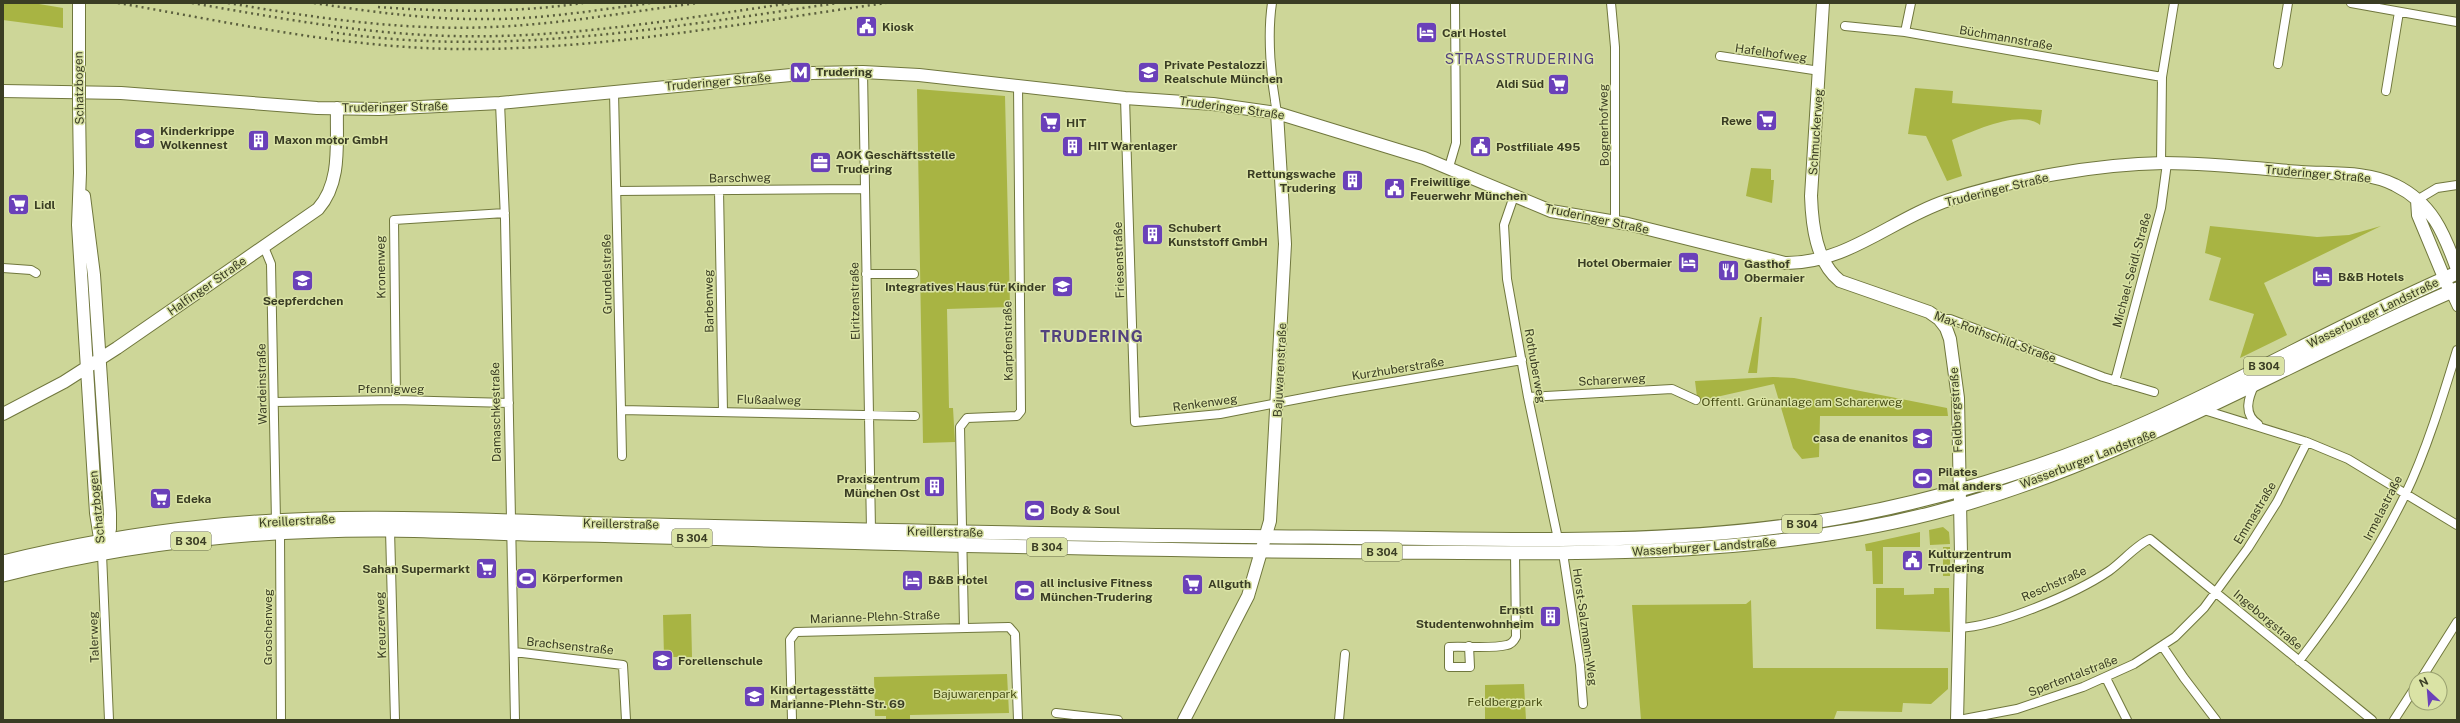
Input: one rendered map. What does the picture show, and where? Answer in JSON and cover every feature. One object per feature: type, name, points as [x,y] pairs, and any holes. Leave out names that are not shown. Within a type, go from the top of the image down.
[{"type":"main road","name":"Wasserburger Landstraße","points":[[1266,537],[1642,539],[1762,530],[1893,507],[1959,489],[2082,449],[2145,424],[2457,274]]},
{"type":"main road","name":"Wasserburger Landstraße","points":[[1262,552],[1642,552],[1763,543],[1860,529],[1959,506],[2111,452],[2204,410],[2255,384],[2453,291]]},
{"type":"main road","name":"Kreillerstraße","points":[[3,575],[102,554],[278,528],[389,518],[871,530],[962,539],[1262,552]]},
{"type":"main road","name":"Kreillerstraße","points":[[3,562],[104,540],[208,526],[390,530],[511,535],[962,539],[1266,537]]},
{"type":"street","name":"Schatzbogen","points":[[79,3],[80,173],[78,225],[86,368],[104,540]]},
{"type":"street","name":"Bajuwarenstraße","points":[[1184,720],[1248,596],[1270,521],[1278,403],[1285,244],[1277,113],[1273,94],[1269,21],[1272,3]]},
{"type":"street","points":[[1449,167],[1456,143],[1455,3]]},
{"type":"street","name":"Bognerhofweg","points":[[1611,3],[1616,47],[1615,222]]},
{"type":"street","name":"Schmuckerweg","points":[[1823,3],[1811,214],[1816,238],[1824,259]]},
{"type":"street","points":[[1906,32],[1911,3]]},
{"type":"street","name":"Michael-Seidl-Straße","points":[[2116,381],[2161,208],[2164,163],[2162,77],[2174,3]]},
{"type":"street","points":[[2278,64],[2288,3]]},
{"type":"street","points":[[2351,3],[2457,22]]},
{"type":"street","points":[[2386,92],[2399,12]]},
{"type":"street","name":"Büchmannstraße","points":[[1845,26],[1906,32],[2162,77]]},
{"type":"street","name":"Hafelhofweg","points":[[1720,56],[1820,71]]},
{"type":"street","name":"Truderinger Straße","points":[[3,91],[121,93],[337,108],[421,108],[500,103],[744,78],[863,72],[919,75],[1125,98],[1213,104],[1277,113],[1449,167],[1514,196],[1564,214],[1615,222],[1773,261],[1794,263],[1824,259],[1845,251],[1926,209],[1973,193],[2097,168],[2164,163],[2369,177],[2397,185],[2428,209],[2436,219],[2457,269]]},
{"type":"street","name":"Elritzenstraße","points":[[863,72],[871,530]]},
{"type":"street","name":"Karpfenstraße","points":[[962,539],[960,427],[967,418],[1017,416],[1021,411],[1018,85]]},
{"type":"street","name":"Grundelstraße","points":[[614,92],[622,456]]},
{"type":"street","name":"Friesenstraße","points":[[1125,98],[1135,422]]},
{"type":"street","name":"Damaschkestraße","points":[[500,103],[505,213],[515,720]]},
{"type":"street","name":"Halfinger Straße","points":[[3,414],[64,382],[100,359],[313,213],[328,198],[335,174],[337,108]]},
{"type":"street","name":"Schatzbogen","points":[[80,173],[89,223],[110,513],[102,554]]},
{"type":"street","points":[[2457,185],[2436,188],[2417,200],[2418,215],[2445,279],[2453,291],[2457,307]]},
{"type":"street","name":"Barschweg","points":[[617,191],[864,189]]},
{"type":"street","name":"Barbenweg","points":[[719,190],[723,412]]},
{"type":"street","name":"Rothuberweg","points":[[1514,196],[1504,225],[1504,256],[1528,397],[1558,539]]},
{"type":"street","name":"Kronenweg","points":[[396,400],[392,224],[394,220],[505,213]]},
{"type":"street","name":"Wardeinstraße","points":[[264,247],[271,264],[278,528]]},
{"type":"street","name":"Max-Rothschild-Straße","points":[[1824,259],[1832,273],[1840,281],[1916,306],[1939,319],[1950,319],[2116,381],[2154,392]]},
{"type":"street","points":[[3,268],[31,270],[36,273]]},
{"type":"street","points":[[866,274],[914,274]]},
{"type":"street","name":"Feldbergstraße","points":[[1939,319],[1946,328],[1956,370],[1959,489],[1958,720]]},
{"type":"street","name":"Irmelastraße","points":[[2299,661],[2361,574],[2406,494],[2442,401],[2457,350]]},
{"type":"street","name":"Kurzhuberstraße","points":[[1278,403],[1522,360]]},
{"type":"street","points":[[2255,384],[2248,403],[2248,412],[2256,423],[2264,428]]},
{"type":"street","name":"Scharerweg","points":[[1528,397],[1672,389],[1696,400]]},
{"type":"street","name":"Pfennigweg","points":[[274,402],[396,400],[508,403]]},
{"type":"street","name":"Renkenweg","points":[[1135,422],[1192,418],[1278,403]]},
{"type":"street","name":"Flußaalweg","points":[[622,410],[916,416]]},
{"type":"street","points":[[2204,410],[2307,442],[2348,459],[2457,525]]},
{"type":"street","name":"Emmastraße","points":[[2216,592],[2277,502],[2307,442]]},
{"type":"street","name":"Groschenweg","points":[[278,528],[281,720]]},
{"type":"street","name":"Kreuzerweg","points":[[390,530],[395,720]]},
{"type":"street","points":[[962,539],[964,627],[1009,627],[1013,630],[1016,641],[1018,720]]},
{"type":"street","name":"Ingeborgstraße","points":[[2148,540],[2216,592],[2372,720]]},
{"type":"street","name":"Reschstraße","points":[[1959,628],[1972,627],[1994,621],[2070,593],[2110,570],[2148,540]]},
{"type":"street","points":[[1469,646],[1507,646],[1513,643],[1516,637],[1515,553]]},
{"type":"street","name":"Horst-Salzmann-Weg","points":[[1563,553],[1580,665],[1583,704]]},
{"type":"street","name":"Talerweg","points":[[102,554],[109,720]]},
{"type":"street","name":"Spertentalstraße","points":[[1958,720],[2017,709],[2106,678],[2163,646],[2189,625],[2216,592]]},
{"type":"street","points":[[2426,671],[2457,622]]},
{"type":"street","name":"Marianne-Plehn-Straße","points":[[792,720],[790,640],[796,632],[964,627]]},
{"type":"street","points":[[2163,646],[2184,678],[2216,720]]},
{"type":"street","name":"Brachsenstraße","points":[[514,652],[623,665],[625,668],[626,720]]},
{"type":"street","points":[[1339,720],[1345,654]]},
{"type":"street","points":[[2106,678],[2127,720]]},
{"type":"street","points":[[2394,720],[2408,698]]},
{"type":"street","points":[[1056,713],[1118,720]]},
{"type":"green space","points":[[3,3],[33,3],[63,8],[63,28],[3,20]]},
{"type":"green space","points":[[1915,88],[1953,91],[1952,103],[2042,110],[2040,125],[2021,119],[2009,120],[1984,127],[1952,140],[1962,176],[1947,181],[1926,136],[1908,134]]},
{"type":"green space","points":[[917,89],[1005,96],[1010,307],[947,309],[949,408],[953,408],[955,442],[923,443]]},
{"type":"green space","points":[[1751,168],[1771,169],[1771,180],[1774,180],[1772,203],[1746,196]]},
{"type":"green space","points":[[2210,226],[2317,237],[2349,235],[2381,226],[2264,283],[2287,335],[2240,358],[2254,314],[2209,300],[2221,258],[2205,253]]},
{"type":"green space","points":[[1760,317],[1762,317],[1757,373],[1748,373]]},
{"type":"green space","name":"Offentl. Grünanlage am Scharerweg","points":[[1773,377],[1794,378],[1947,408],[1948,416],[1820,416],[1819,457],[1802,459],[1793,448],[1774,384],[1703,400],[1697,397],[1695,381]]},
{"type":"green space","points":[[97,443],[102,463],[106,514],[100,515]]},
{"type":"green space","points":[[1943,527],[1949,532],[1950,544],[1930,545],[1929,530]]},
{"type":"green space","points":[[1920,532],[1920,547],[1883,547],[1883,584],[1873,584],[1872,551],[1866,551],[1865,544]]},
{"type":"green space","points":[[1943,547],[1950,547],[1950,576],[1943,576]]},
{"type":"green space","points":[[1876,588],[1904,588],[1904,595],[1934,594],[1934,588],[1949,588],[1950,632],[1876,629]]},
{"type":"green space","points":[[1751,600],[1753,668],[1948,668],[1948,689],[1931,704],[1903,703],[1902,712],[1837,711],[1834,719],[1828,720],[1641,720],[1632,605],[1746,604]]},
{"type":"green space","points":[[691,614],[692,657],[664,657],[663,615]]},
{"type":"green space","name":"Bajuwarenpark","points":[[1007,674],[1009,713],[910,715],[910,720],[886,720],[886,716],[875,716],[874,677]]},
{"type":"green space","name":"Feldbergpark","points":[[1524,684],[1526,720],[1485,720],[1485,685]]},
{"type":"railway","points":[[118,3],[326,39],[368,44],[453,49],[507,48],[616,41],[886,3]]},
{"type":"railway","points":[[192,3],[289,20],[353,29],[418,35],[451,36],[536,34],[622,27],[792,3]]},
{"type":"railway","points":[[228,3],[294,14],[360,22],[460,28],[544,23],[697,3]]},
{"type":"railway","points":[[314,3],[402,15],[468,19],[510,19],[550,16],[651,3]]},
{"type":"railway","points":[[378,7],[480,11],[532,9],[583,3]]},
{"type":"railway","points":[[331,32],[395,39],[459,42],[522,41],[648,30],[838,3]]},
{"type":"place","name":"Kiosk","points":[[866,27]]},
{"type":"place","name":"Carl Hostel","points":[[1427,33]]},
{"type":"place","name":"Trudering","points":[[801,72]]},
{"type":"place","name":"Private Pestalozzi Realschule München","points":[[1148,72]]},
{"type":"place","name":"Aldi Süd","points":[[1559,84]]},
{"type":"place","name":"Rewe","points":[[1767,121]]},
{"type":"place","name":"HIT","points":[[1051,123]]},
{"type":"place","name":"Kinderkrippe Wolkennest","points":[[145,138]]},
{"type":"place","name":"Maxon motor GmbH","points":[[259,140]]},
{"type":"place","name":"HIT Warenlager","points":[[1073,146]]},
{"type":"place","name":"Postfiliale 495","points":[[1480,147]]},
{"type":"place","name":"AOK Geschäftsstelle Trudering","points":[[820,162]]},
{"type":"place","name":"Rettungswache Trudering","points":[[1352,181]]},
{"type":"place","name":"Freiwillige Feuerwehr München","points":[[1395,189]]},
{"type":"place","name":"Lidl","points":[[19,205]]},
{"type":"place","name":"Schubert Kunststoff GmbH","points":[[1153,235]]},
{"type":"place","name":"Hotel Obermaier","points":[[1688,263]]},
{"type":"place","name":"Gasthof Obermaier","points":[[1729,271]]},
{"type":"place","name":"B&B Hotels","points":[[2322,277]]},
{"type":"place","name":"Seepferdchen","points":[[303,280]]},
{"type":"place","name":"Integratives Haus für Kinder","points":[[1062,287]]},
{"type":"place","name":"casa de enanitos","points":[[1923,438]]},
{"type":"place","name":"Pilates mal anders","points":[[1922,479]]},
{"type":"place","name":"Praxiszentrum München Ost","points":[[935,486]]},
{"type":"place","name":"Edeka","points":[[161,499]]},
{"type":"place","name":"Body & Soul","points":[[1034,510]]},
{"type":"place","name":"Kulturzentrum Trudering","points":[[1913,561]]},
{"type":"place","name":"Sahan Supermarkt","points":[[486,569]]},
{"type":"place","name":"Körperformen","points":[[527,578]]},
{"type":"place","name":"B&B Hotel","points":[[912,580]]},
{"type":"place","name":"Allguth","points":[[1192,584]]},
{"type":"place","name":"all inclusive Fitness München-Trudering","points":[[1025,590]]},
{"type":"place","name":"Ernstl Studentenwohnheim","points":[[1550,617]]},
{"type":"place","name":"Forellenschule","points":[[663,661]]},
{"type":"place","name":"Kindertagesstätte Marianne-Plehn-Str. 69","points":[[754,697]]},
{"type":"district","name":"STRASSTRUDERING","points":[[1520,59]]},
{"type":"district","name":"TRUDERING","points":[[1092,336]]}]
